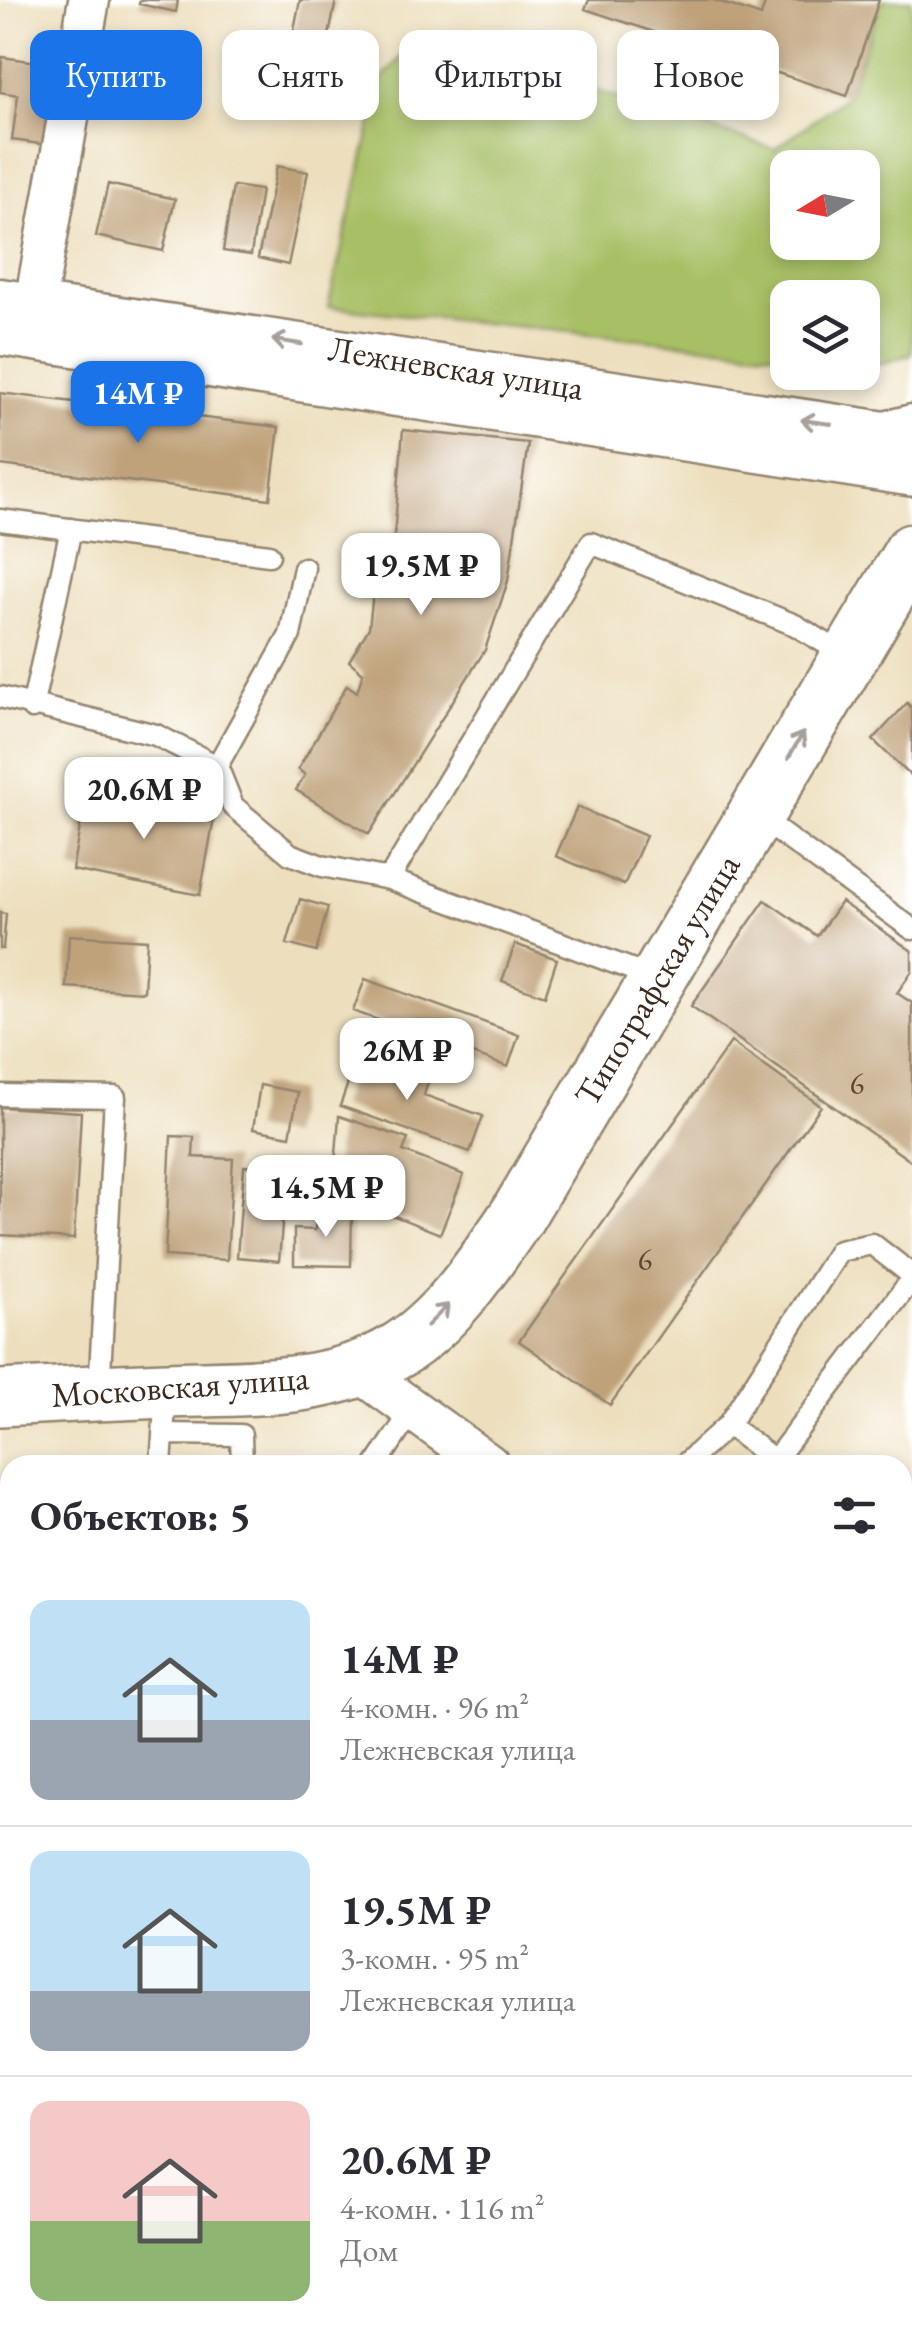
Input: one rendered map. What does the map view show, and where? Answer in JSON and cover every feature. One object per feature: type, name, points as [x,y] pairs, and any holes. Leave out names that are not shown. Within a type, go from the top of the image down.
[{"type":"main road","name":"Лежневская улица","points":[[16,316],[912,468]]},
{"type":"main road","name":"Типографская улица","points":[[359,1371],[398,1350],[428,1326],[481,1268],[517,1216],[912,552]]},
{"type":"main road","name":"Московская улица","points":[[0,1398],[99,1393],[164,1412],[359,1371]]},
{"type":"street","points":[[16,316],[89,0]]},
{"type":"street","name":"Лежневская улица","points":[[16,316],[885,432],[912,424]]},
{"type":"street","points":[[359,1371],[475,1455]]},
{"type":"lane","points":[[0,520],[269,555]]},
{"type":"lane","points":[[32,708],[72,529]]},
{"type":"lane","points":[[389,879],[591,543],[794,625],[848,657]]},
{"type":"lane","points":[[218,766],[290,634],[304,568]]},
{"type":"lane","points":[[0,697],[32,708],[156,735],[218,766],[233,806],[290,854],[322,866],[389,879],[658,979]]},
{"type":"lane","points":[[756,814],[912,928]]},
{"type":"lane","points":[[0,1095],[115,1097],[99,1393]]},
{"type":"lane","points":[[695,1455],[728,1425],[839,1251],[872,1244],[912,1277],[784,1455]]},
{"type":"lane","points":[[383,1455],[412,1411]]},
{"type":"lane","points":[[162,1455],[164,1412],[241,1435],[242,1455]]},
{"type":"lane","points":[[728,1425],[767,1455]]},
{"type":"green space","points":[[882,0],[912,0],[912,354],[880,364],[880,280],[770,280],[770,352],[328,307],[372,120],[379,120],[382,79],[399,60],[399,120],[597,120],[597,91],[617,98],[617,120],[686,120],[775,149],[847,96]]},
{"type":"building","points":[[140,0],[178,0],[176,12],[139,4]]},
{"type":"building","points":[[300,0],[336,0],[330,30],[294,30]]},
{"type":"building","points":[[589,0],[714,0],[761,16],[766,0],[879,0],[847,96],[779,73],[779,30],[648,30],[585,9]]},
{"type":"building","points":[[2,57],[30,61],[30,120],[50,120],[47,145],[12,140],[18,95],[0,92]]},
{"type":"building","points":[[277,166],[308,172],[288,265],[258,258]]},
{"type":"building","points":[[108,184],[175,199],[163,251],[96,236]]},
{"type":"building","points":[[233,186],[261,190],[251,255],[223,251]]},
{"type":"building","points":[[0,393],[279,427],[270,499],[0,465]]},
{"type":"building","points":[[403,430],[528,443],[508,581],[485,650],[369,834],[296,790],[305,775],[298,769],[347,685],[357,692],[363,673],[349,661],[369,628],[377,558],[392,560]]},
{"type":"building","points":[[907,703],[912,708],[912,777],[873,740]]},
{"type":"building","points":[[87,789],[215,813],[200,895],[72,870]]},
{"type":"building","points":[[577,807],[646,836],[624,885],[556,856]]},
{"type":"building","points":[[300,899],[328,907],[316,952],[287,944]]},
{"type":"building","points":[[765,900],[817,936],[841,902],[912,951],[912,971],[897,993],[912,1003],[912,1162],[691,1006]]},
{"type":"building","points":[[0,913],[6,914],[3,949],[0,949]]},
{"type":"building","points":[[69,935],[147,940],[144,992],[66,987]]},
{"type":"building","points":[[515,944],[557,959],[545,996],[502,981]]},
{"type":"building","points":[[365,979],[519,1035],[508,1067],[353,1011]]},
{"type":"building","points":[[731,1042],[821,1106],[610,1405],[519,1341]]},
{"type":"building","points":[[359,1051],[430,1076],[424,1095],[483,1116],[470,1152],[340,1106]]},
{"type":"building","points":[[260,1085],[298,1092],[290,1136],[253,1129]]},
{"type":"building","points":[[0,1107],[81,1112],[74,1239],[0,1235]]},
{"type":"building","points":[[339,1116],[408,1139],[403,1151],[464,1175],[440,1234],[333,1192]]},
{"type":"building","points":[[171,1136],[194,1137],[193,1157],[233,1159],[227,1260],[165,1256]]},
{"type":"building","points":[[244,1166],[302,1170],[298,1215],[283,1214],[279,1261],[237,1257]]},
{"type":"building","points":[[316,1208],[352,1208],[351,1266],[294,1265],[294,1229],[315,1230]]}]
